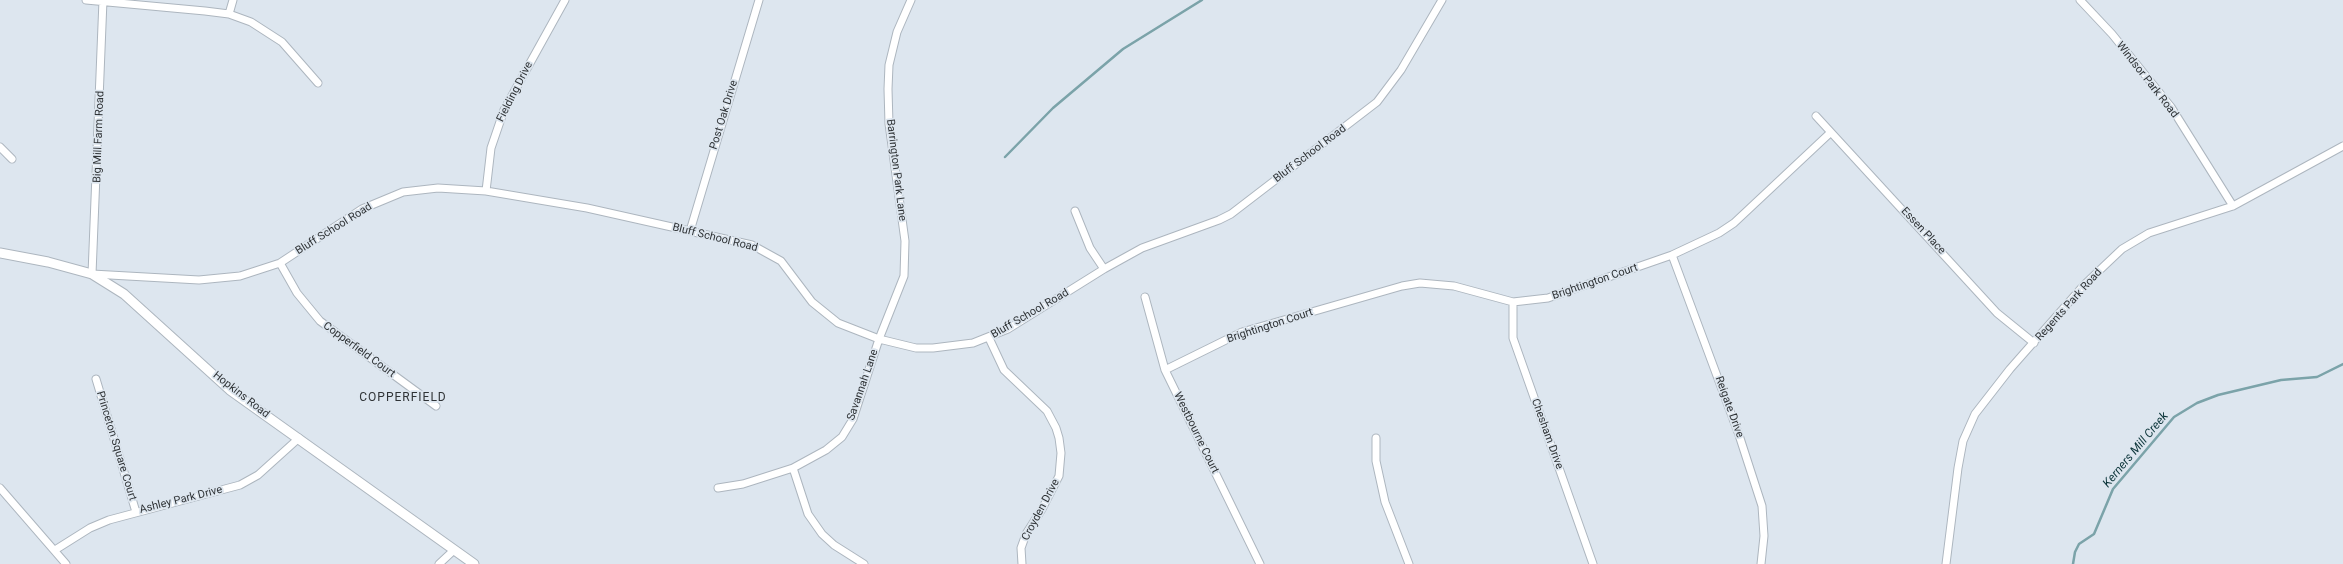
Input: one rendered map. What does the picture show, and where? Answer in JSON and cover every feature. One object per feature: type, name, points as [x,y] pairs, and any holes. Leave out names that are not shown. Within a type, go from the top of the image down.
[{"type":"main road","name":"Hopkins Road","points":[[0,253],[48,262],[92,274],[124,294],[230,390],[474,564]]},
{"type":"street","points":[[86,0],[229,14],[251,22],[282,42],[318,83]]},
{"type":"street","points":[[229,14],[233,0]]},
{"type":"street","name":"Fielding Drive","points":[[486,191],[491,148],[504,110],[564,0]]},
{"type":"street","name":"Post Oak Drive","points":[[690,231],[759,0]]},
{"type":"street","name":"Barrington Park Lane","points":[[879,339],[904,276],[905,241],[889,124],[888,88],[889,65],[896,38],[911,0]]},
{"type":"street","name":"Bluff School Road","points":[[92,274],[199,280],[240,276],[280,263],[362,209],[403,192],[438,188],[486,191],[587,208],[752,246],[768,252],[781,260],[803,291],[824,313],[857,332],[916,348],[933,348],[973,343],[989,338],[1024,320],[1104,269],[1142,248],[1219,220],[1231,214],[1377,102],[1390,86],[1442,0]]},
{"type":"street","name":"Windsor Park Road","points":[[2080,0],[2112,34],[2171,107],[2233,206]]},
{"type":"street","name":"Big Mill Farm Road","points":[[92,274],[100,127],[103,1]]},
{"type":"street","name":"Essen Place","points":[[1816,116],[1830,134],[1997,313],[2034,343]]},
{"type":"street","name":"Brightington Court","points":[[1165,370],[1242,332],[1402,286],[1426,283],[1454,286],[1513,302],[1548,298],[1563,294],[1672,256],[1719,233],[1734,223],[1830,134]]},
{"type":"street","name":"Regents Park Road","points":[[1946,564],[1963,441],[1975,414],[2010,369],[2084,285],[2122,249],[2149,233],[2233,206],[2343,146]]},
{"type":"street","points":[[0,147],[12,158]]},
{"type":"street","points":[[1075,211],[1090,248],[1104,269]]},
{"type":"street","name":"Reigate Drive","points":[[1672,256],[1739,435],[1762,506],[1764,536],[1761,564]]},
{"type":"street","name":"Copperfield Court","points":[[280,263],[297,293],[320,321],[436,406]]},
{"type":"street","name":"Westbourne Court","points":[[1145,297],[1165,370],[1260,564]]},
{"type":"street","name":"Chesham Drive","points":[[1513,302],[1513,338],[1593,564]]},
{"type":"street","name":"Croyden Drive","points":[[989,338],[1004,370],[1047,411],[1056,428],[1059,438],[1061,453],[1059,476],[1042,509],[1026,534],[1022,548],[1022,564]]},
{"type":"street","name":"Savannah Lane","points":[[718,488],[743,484],[793,468],[826,450],[842,437],[853,420],[879,339]]},
{"type":"street","name":"Princeton Square Court","points":[[96,380],[136,512]]},
{"type":"street","name":"Ashley Park Drive","points":[[55,550],[90,528],[136,512],[240,485],[258,475],[299,438]]},
{"type":"street","points":[[1376,438],[1376,461],[1385,502],[1409,564]]},
{"type":"street","points":[[793,468],[808,514],[822,534],[834,545],[864,564]]},
{"type":"street","points":[[0,488],[66,564]]},
{"type":"street","points":[[439,564],[454,550]]},
{"type":"waterway","points":[[1005,157],[1053,108],[1123,49],[1202,0]]},
{"type":"waterway","name":"Kerners Mill Creek","points":[[2073,564],[2075,552],[2079,544],[2094,534],[2113,489],[2174,417],[2197,403],[2218,395],[2281,380],[2317,377],[2343,364]]},
{"type":"district","name":"COPPERFIELD","points":[[403,398]]}]
